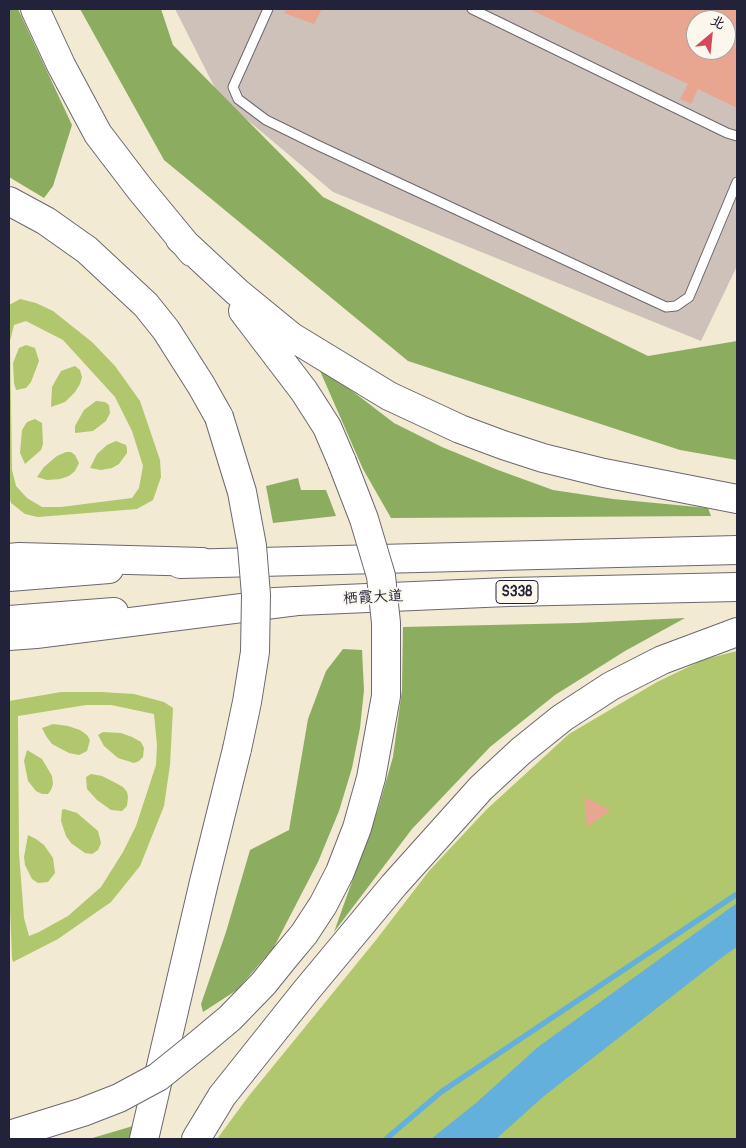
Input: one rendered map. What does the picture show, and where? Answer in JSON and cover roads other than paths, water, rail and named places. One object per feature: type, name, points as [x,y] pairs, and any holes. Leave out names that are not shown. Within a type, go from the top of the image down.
[{"type":"highway","points":[[9,1135],[83,1112],[119,1098],[158,1077],[230,1018],[263,984],[304,934],[323,905],[340,872],[357,828],[371,778],[386,696],[386,623],[380,576],[364,519],[328,428],[304,391],[252,322],[180,239],[98,134],[60,65],[35,9]]},
{"type":"highway","points":[[9,201],[46,221],[87,250],[146,305],[166,330],[219,417],[242,492],[252,546],[256,595],[255,652],[247,702],[144,1139]]},
{"type":"highway","points":[[180,239],[237,292],[292,337],[389,396],[460,428],[543,458],[604,473],[737,499]]},
{"type":"highway","points":[[9,558],[202,562],[306,561],[737,550]]},
{"type":"highway","points":[[9,577],[202,562]]},
{"type":"highway","name":"栖霞大道","points":[[9,620],[208,605],[508,592],[737,588]]},
{"type":"highway","points":[[9,636],[297,602]]},
{"type":"highway","points":[[196,1139],[222,1096],[305,992],[400,878],[481,788],[501,769],[562,718],[611,686],[662,660],[737,632]]},
{"type":"lane","points":[[268,9],[233,87],[238,98],[266,120],[666,307],[676,306],[689,297],[737,182]]},
{"type":"lane","points":[[472,9],[727,133],[737,136]]},
{"type":"water","points":[[737,903],[737,947],[544,1096],[496,1139],[431,1139],[476,1103],[538,1047]]},
{"type":"waterway","points":[[386,1139],[441,1092],[737,894]]}]
